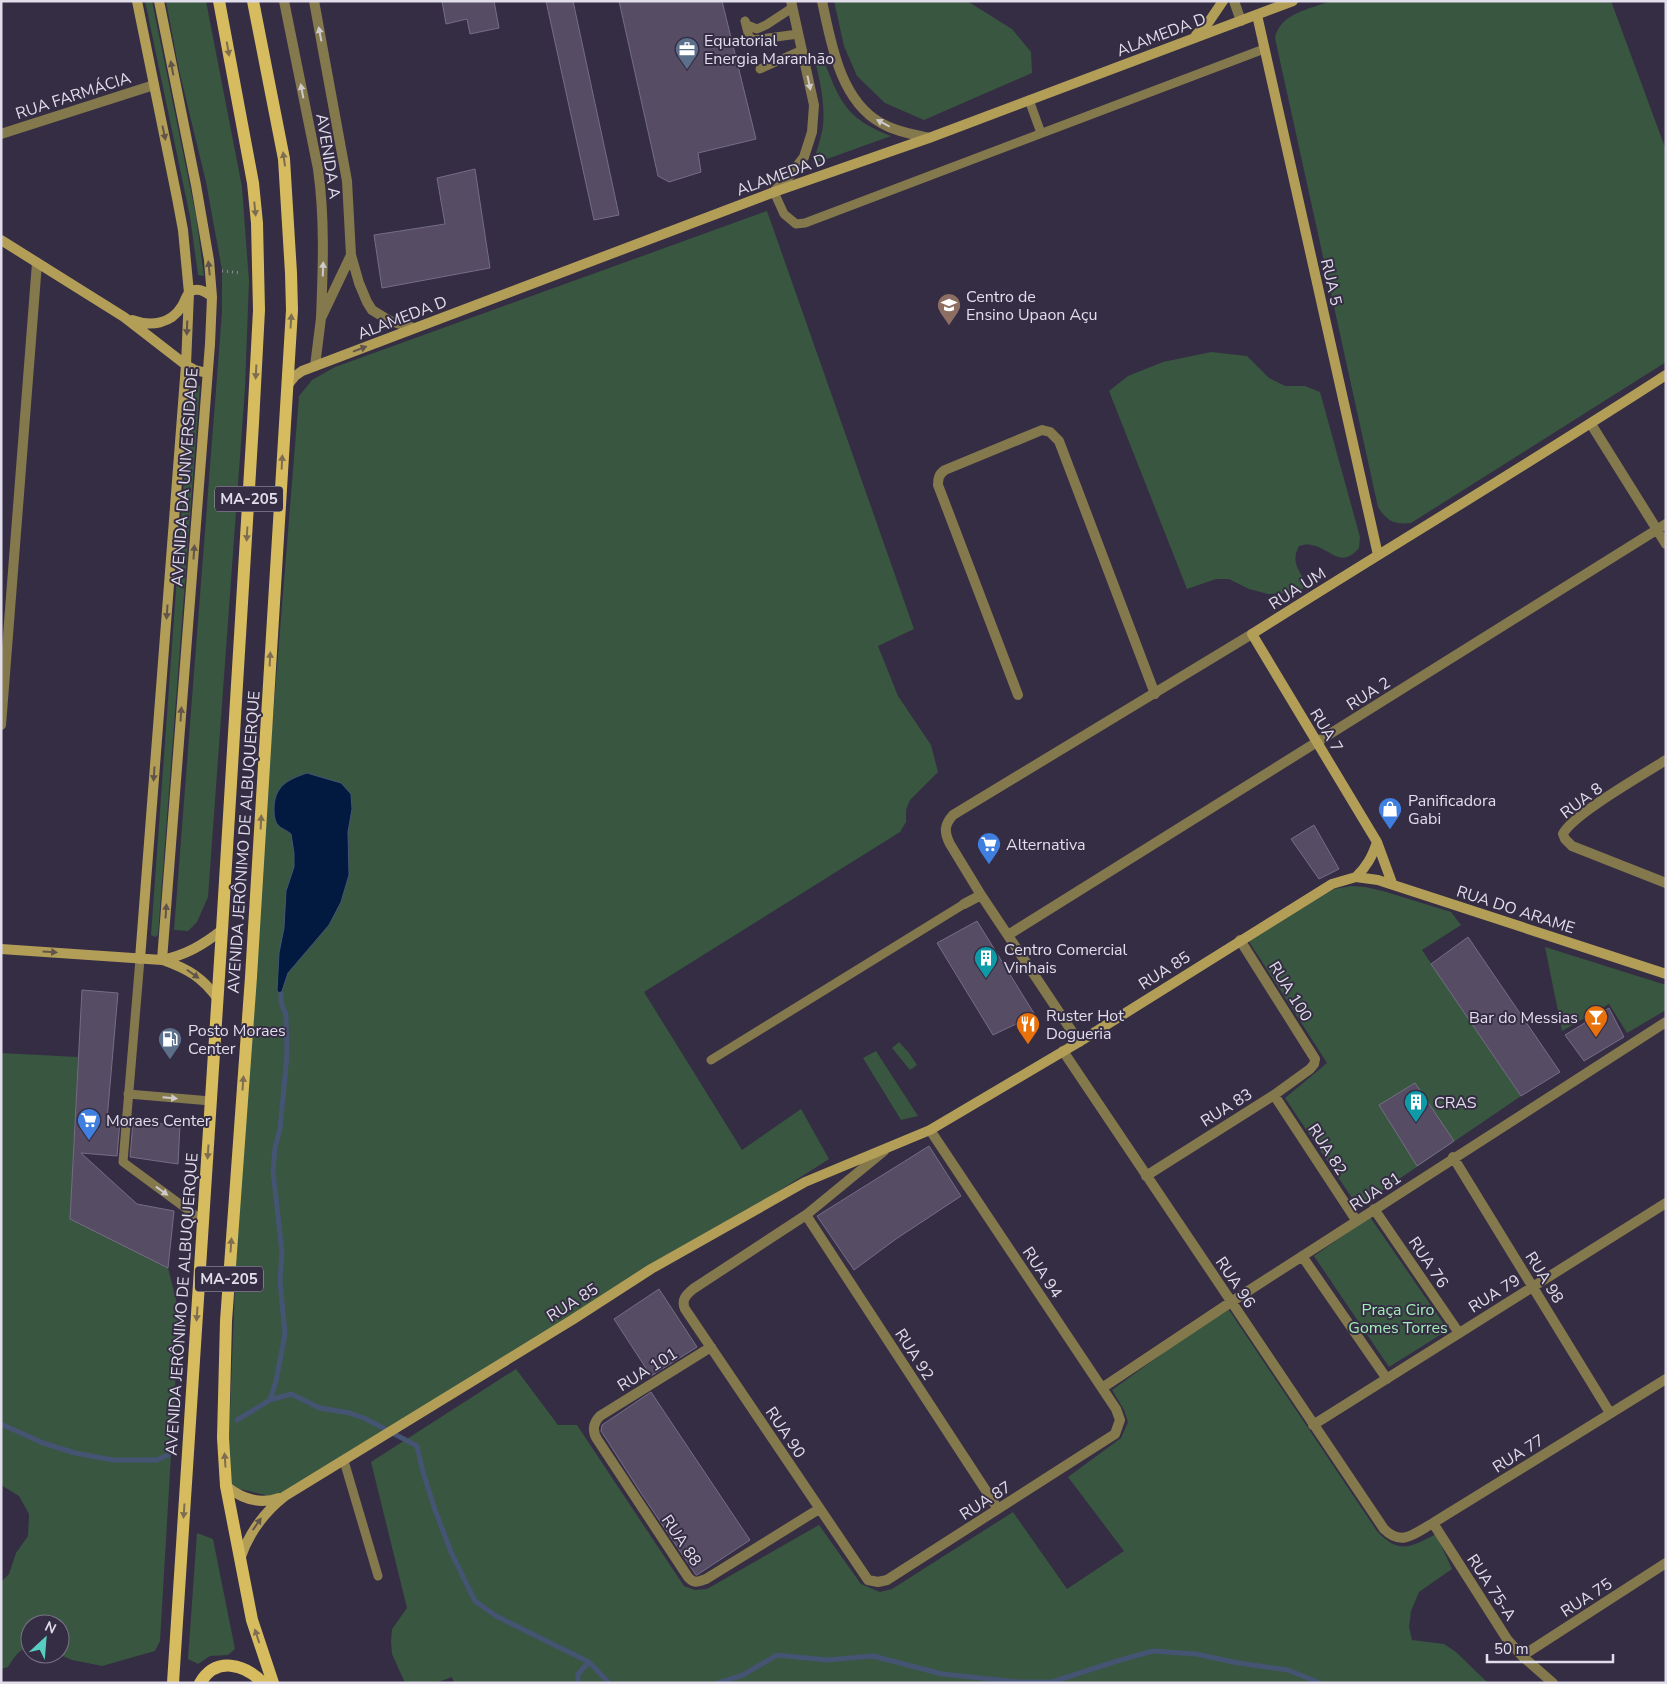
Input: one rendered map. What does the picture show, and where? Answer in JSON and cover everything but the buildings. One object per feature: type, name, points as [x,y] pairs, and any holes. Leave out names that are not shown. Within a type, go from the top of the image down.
[{"type":"main road","name":"AVENIDA JERÔNIMO DE ALBUQUERQUE","points":[[173,1683],[218,999],[259,310],[257,223],[253,183],[219,1]]},
{"type":"main road","name":"AVENIDA JERÔNIMO DE ALBUQUERQUE","points":[[253,1],[284,159],[287,185],[292,310],[251,977],[226,1321],[223,1438],[226,1486],[252,1620],[273,1683]]},
{"type":"main road","points":[[200,1683],[212,1670],[224,1665],[236,1666],[247,1670],[263,1683]]},
{"type":"street","name":"AVENIDA DA UNIVERSIDADE","points":[[137,1],[177,198],[184,238],[189,293],[186,365],[140,959]]},
{"type":"street","name":"AVENIDA DA UNIVERSIDADE","points":[[159,1],[205,234],[212,297],[212,321],[162,960]]},
{"type":"street","name":"AVENIDA A","points":[[284,1],[322,194],[324,249],[321,318],[315,366]]},
{"type":"street","name":"AVENIDA A","points":[[314,1],[347,181],[351,255],[363,293],[372,310],[390,321],[414,328]]},
{"type":"street","points":[[822,1],[834,54],[848,89],[866,112],[881,123],[899,131],[930,138]]},
{"type":"street","points":[[1193,38],[1208,23],[1223,1]]},
{"type":"street","points":[[1234,1],[1241,21]]},
{"type":"street","name":"ALAMEDA D","points":[[287,387],[298,373],[414,328],[774,192],[930,138],[1293,1]]},
{"type":"street","points":[[774,192],[804,157],[812,132],[814,105],[791,5]]},
{"type":"street","name":"RUA 5","points":[[1257,15],[1378,555]]},
{"type":"street","name":"RUA FARMÁCIA","points":[[1,134],[154,85]]},
{"type":"street","points":[[1,240],[124,317],[186,365],[194,370],[208,372]]},
{"type":"street","name":"AVENIDA A","points":[[321,318],[351,255]]},
{"type":"street","points":[[1,725],[5,636],[38,263]]},
{"type":"street","points":[[124,317],[146,324],[161,323],[168,320],[181,309],[189,293],[194,290],[202,291],[212,297]]},
{"type":"street","name":"RUA UM","points":[[981,894],[946,835],[947,822],[954,816],[1252,634],[1666,375]]},
{"type":"street","points":[[1590,424],[1661,527],[1666,544]]},
{"type":"street","points":[[1018,695],[938,485],[938,479],[945,470],[1042,430],[1050,432],[1059,441],[1155,694]]},
{"type":"street","name":"RUA 2","points":[[1008,935],[1661,527]]},
{"type":"street","name":"RUA 7","points":[[1252,634],[1376,842],[1392,883]]},
{"type":"street","name":"RUA 8","points":[[1666,760],[1583,814],[1567,827],[1563,834],[1564,839],[1572,846],[1666,883]]},
{"type":"street","points":[[1356,877],[1366,867],[1373,855],[1376,842]]},
{"type":"street","name":"RUA 85","points":[[240,1559],[245,1544],[262,1517],[285,1496],[652,1269],[776,1198],[823,1174],[930,1130],[1078,1042],[1332,884],[1356,877]]},
{"type":"street","name":"RUA DO ARAME","points":[[1356,877],[1372,878],[1392,883],[1666,974]]},
{"type":"street","points":[[964,904],[981,894],[1078,1042]]},
{"type":"street","points":[[1,949],[162,960],[194,950],[222,930]]},
{"type":"street","name":"RUA 100","points":[[1240,940],[1315,1059]]},
{"type":"street","points":[[162,960],[194,974],[211,989],[218,999]]},
{"type":"street","name":"RUA 81","points":[[1102,1388],[1356,1220],[1666,1022]]},
{"type":"street","name":"RUA 96","points":[[1063,1051],[1384,1529]]},
{"type":"street","name":"RUA 83","points":[[1146,1176],[1274,1094],[1310,1069],[1315,1059]]},
{"type":"street","name":"RUA 82","points":[[1274,1094],[1356,1220]]},
{"type":"street","name":"RUA 94","points":[[930,1130],[1116,1410],[1120,1420],[1115,1434]]},
{"type":"street","name":"RUA 85","points":[[684,1298],[693,1289],[806,1215],[885,1150]]},
{"type":"street","name":"RUA 98","points":[[1453,1158],[1610,1413]]},
{"type":"street","name":"RUA 79","points":[[1314,1424],[1666,1203]]},
{"type":"street","name":"RUA 76","points":[[1374,1209],[1459,1333]]},
{"type":"street","name":"RUA 92","points":[[806,1215],[998,1509]]},
{"type":"street","points":[[1302,1256],[1387,1379]]},
{"type":"street","name":"RUA 90","points":[[684,1298],[683,1304],[685,1309],[868,1580]]},
{"type":"street","name":"RUA 101","points":[[600,1416],[711,1347]]},
{"type":"street","name":"RUA 77","points":[[1384,1529],[1392,1537],[1400,1539],[1410,1536],[1666,1379]]},
{"type":"street","name":"RUA 88","points":[[600,1416],[596,1419],[594,1434],[692,1582],[706,1579],[819,1509]]},
{"type":"street","name":"RUA 87","points":[[868,1580],[878,1582],[887,1580],[1115,1434]]},
{"type":"street","name":"RUA 85","points":[[226,1486],[236,1494],[254,1500],[273,1500],[285,1496]]},
{"type":"street","name":"RUA 75-A","points":[[1433,1523],[1507,1639],[1522,1656],[1553,1683]]},
{"type":"street","name":"RUA 75","points":[[1522,1656],[1665,1566]]},
{"type":"lane","points":[[791,5],[766,25],[757,29],[747,25],[745,21],[749,36],[754,40],[798,34]]},
{"type":"lane","points":[[774,192],[784,214],[796,224],[804,223],[1264,49]]},
{"type":"lane","points":[[760,68],[802,50]]},
{"type":"lane","points":[[1028,100],[1041,133]]},
{"type":"lane","points":[[711,1060],[964,904]]},
{"type":"lane","points":[[140,959],[123,1162],[203,1221]]},
{"type":"lane","points":[[128,1094],[211,1101]]},
{"type":"lane","points":[[344,1461],[378,1576]]},
{"type":"path","points":[[218,271],[242,273]]},
{"type":"green space","points":[[145,1],[152,1],[196,216],[204,276],[198,275],[190,217]]},
{"type":"green space","points":[[166,1],[206,1],[242,187],[249,281],[245,388],[208,897],[197,922],[188,931],[174,930],[222,312],[222,270],[206,182],[179,70]]},
{"type":"green space","points":[[834,1],[967,1],[1012,29],[1031,52],[1032,73],[924,120],[885,103],[857,76],[844,46]]},
{"type":"green space","points":[[1331,1],[1611,1],[1666,150],[1666,362],[1411,523],[1395,523],[1388,519],[1378,507],[1275,38],[1278,30],[1289,17]]},
{"type":"green space","points":[[821,54],[839,95],[852,114],[875,129],[891,136],[813,164],[823,126],[821,91],[814,57]]},
{"type":"green space","points":[[767,211],[914,629],[878,646],[898,696],[931,745],[938,772],[910,800],[906,810],[906,822],[900,832],[644,992],[742,1150],[801,1109],[829,1159],[573,1322],[282,1499],[227,1486],[243,1086],[299,396],[312,380],[335,367]]},
{"type":"green space","points":[[1211,352],[1247,356],[1269,378],[1285,386],[1305,386],[1320,392],[1360,537],[1359,548],[1352,554],[1341,558],[1318,547],[1299,546],[1296,561],[1306,583],[1301,592],[1268,594],[1249,589],[1229,579],[1216,579],[1187,589],[1109,391],[1128,376],[1163,362]]},
{"type":"green space","points":[[191,383],[200,386],[158,935],[155,937],[151,935]]},
{"type":"green space","points":[[1351,886],[1383,891],[1451,912],[1461,925],[1422,950],[1521,1096],[1358,1207],[1285,1098],[1327,1063],[1248,940],[1334,889]]},
{"type":"green space","points":[[1545,947],[1666,985],[1666,1010],[1627,1033],[1609,1004],[1562,1031]]},
{"type":"green space","points":[[899,1042],[917,1065],[910,1070],[892,1048]]},
{"type":"green space","points":[[876,1051],[918,1116],[901,1120],[863,1058]]},
{"type":"green space","points":[[1,1053],[78,1057],[70,1219],[168,1268],[177,1304],[179,1320],[160,1641],[155,1651],[102,1666],[72,1660],[70,1659],[70,1614],[20,1614],[20,1652],[14,1657],[8,1667],[1,1669],[1,1582],[9,1574],[16,1553],[28,1536],[29,1514],[19,1496],[1,1485]]},
{"type":"green space","name":"Praça Ciro Gomes Torres","points":[[1370,1217],[1448,1330],[1389,1367],[1314,1256]]},
{"type":"green space","points":[[1227,1307],[1377,1531],[1385,1539],[1399,1546],[1412,1545],[1436,1534],[1452,1569],[1419,1592],[1411,1611],[1409,1627],[1412,1640],[1444,1644],[1456,1652],[1488,1683],[454,1683],[452,1677],[436,1683],[405,1683],[392,1654],[392,1629],[407,1608],[371,1462],[516,1369],[558,1425],[577,1425],[684,1586],[695,1590],[707,1589],[819,1525],[861,1584],[880,1592],[892,1589],[1013,1512],[1067,1589],[1124,1551],[1068,1477],[1121,1438],[1128,1422],[1124,1410],[1112,1390]]},
{"type":"green space","points":[[197,1533],[213,1539],[235,1649],[228,1655],[210,1656],[198,1664],[188,1659]]},
{"type":"water","points":[[307,773],[341,783],[351,794],[352,809],[348,832],[349,875],[341,902],[329,925],[288,973],[281,994],[277,991],[279,953],[284,928],[286,891],[294,867],[294,853],[291,834],[276,822],[274,814],[275,802],[279,790],[287,782]]},
{"type":"waterway","points":[[270,1400],[276,1381],[285,1334],[280,1281],[282,1253],[273,1170],[275,1148],[280,1129],[287,1055],[286,1015],[281,1002],[281,994]]},
{"type":"waterway","points":[[237,1420],[270,1400],[291,1394],[320,1408],[350,1413],[366,1419],[417,1446],[435,1510],[451,1552],[475,1601],[496,1616],[589,1662],[609,1683]]},
{"type":"waterway","points":[[1,1424],[43,1443],[75,1453],[113,1460],[157,1460],[168,1455]]},
{"type":"waterway","points":[[718,1683],[743,1675],[777,1655],[827,1660],[873,1656],[942,1674],[1019,1682],[1052,1682],[1153,1651],[1196,1654],[1238,1663],[1288,1670],[1320,1683]]},
{"type":"waterway","points":[[578,1683],[578,1674],[589,1662]]},
{"type":"place","name":"Equatorial Energia Maranhão","points":[[687,70]]},
{"type":"place","name":"Centro de Ensino Upaon Açu","points":[[949,326]]},
{"type":"place","name":"Panificadora Gabi","points":[[1390,830]]},
{"type":"place","name":"Alternativa","points":[[989,865]]},
{"type":"place","name":"Centro Comercial Vinhais","points":[[986,979]]},
{"type":"place","name":"Bar do Messias","points":[[1596,1038]]},
{"type":"place","name":"Ruster Hot Dogueria","points":[[1028,1045]]},
{"type":"place","name":"Posto Moraes Center","points":[[170,1060]]},
{"type":"place","name":"CRAS","points":[[1416,1123]]},
{"type":"place","name":"Moraes Center","points":[[89,1141]]}]
